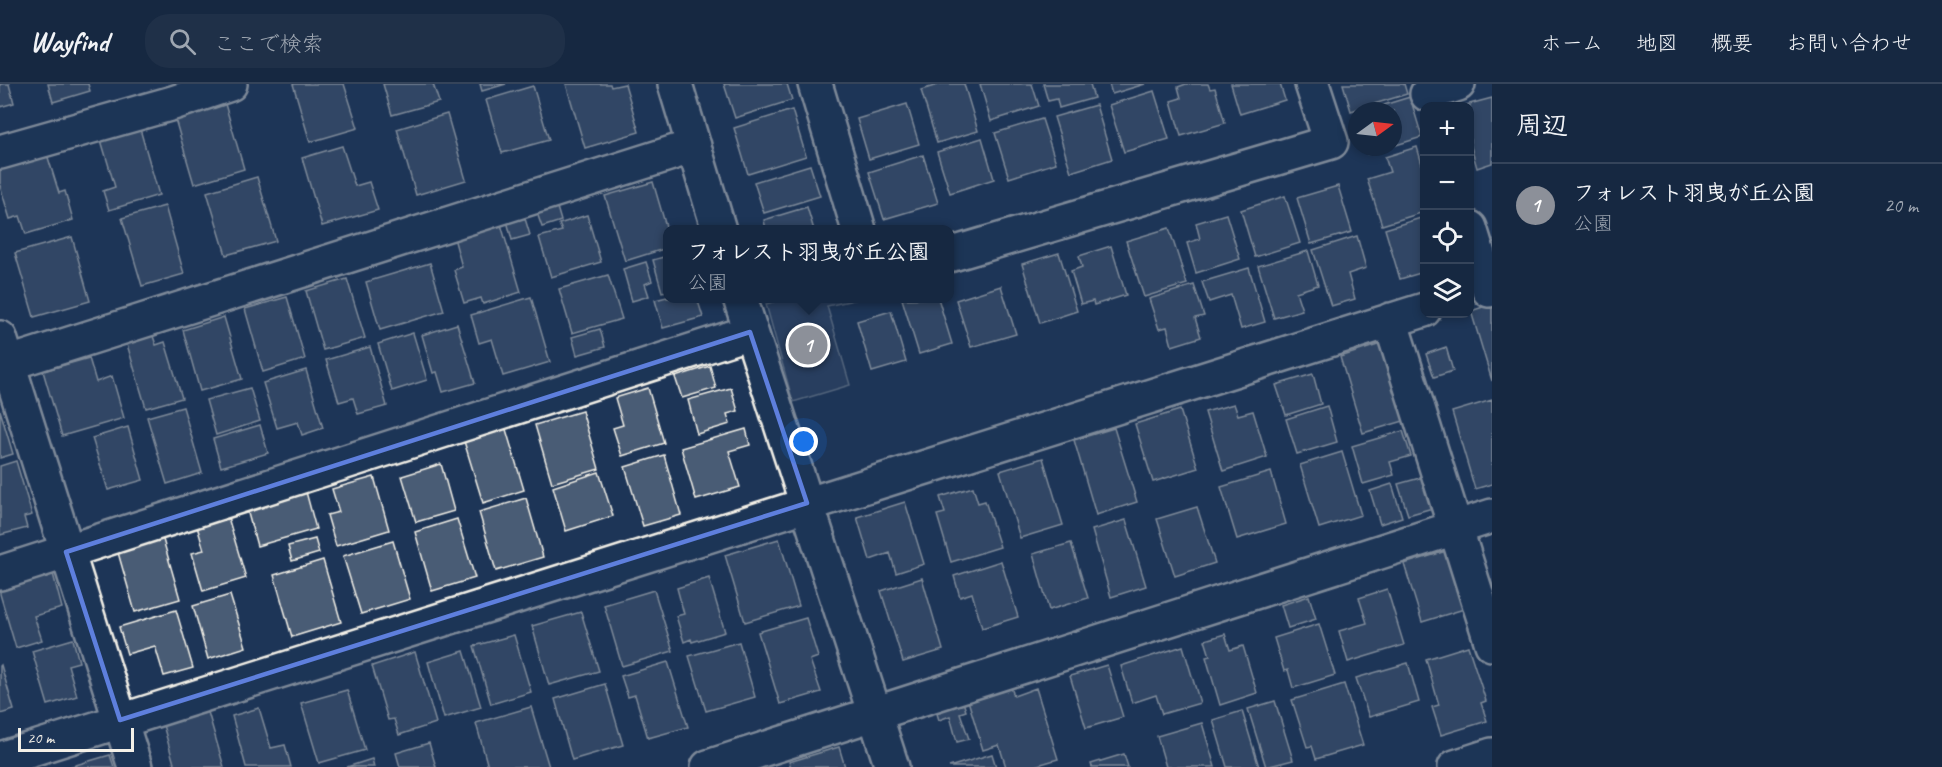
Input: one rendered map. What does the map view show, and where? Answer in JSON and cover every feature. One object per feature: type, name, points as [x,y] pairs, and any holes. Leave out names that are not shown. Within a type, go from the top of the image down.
[{"type":"street","points":[[0,152],[173,104],[230,84]]},
{"type":"street","points":[[675,84],[718,225]]},
{"type":"street","points":[[815,84],[857,225]]},
{"type":"street","points":[[954,254],[1331,142],[1312,84]]},
{"type":"street","points":[[1428,95],[1458,84]]},
{"type":"street","points":[[135,767],[3,355],[694,146]]},
{"type":"street","points":[[1474,246],[1484,292]]},
{"type":"street","points":[[741,303],[892,767]]},
{"type":"street","points":[[0,759],[1420,311]]},
{"type":"street","points":[[1390,320],[1492,644]]},
{"type":"street","points":[[0,573],[750,332]]},
{"type":"street","points":[[708,767],[1492,516]]},
{"type":"street","points":[[1455,767],[1492,755]]},
{"type":"highlighted area","points":[[750,332],[807,503],[120,720],[66,552]]},
{"type":"shaded area","points":[[840,303],[827,306],[850,385],[793,402],[766,304]]},
{"type":"building","points":[[0,84],[9,84],[14,103],[0,107]]},
{"type":"building","points":[[48,84],[88,84],[90,91],[53,102]]},
{"type":"building","points":[[293,84],[344,84],[358,128],[310,142]]},
{"type":"building","points":[[383,84],[433,84],[439,102],[392,115]]},
{"type":"building","points":[[480,84],[506,84],[482,91]]},
{"type":"building","points":[[566,84],[610,84],[611,87],[625,84],[639,132],[585,148]]},
{"type":"building","points":[[724,84],[787,84],[792,100],[735,118]]},
{"type":"building","points":[[941,84],[964,84],[978,131],[937,143],[921,90]]},
{"type":"building","points":[[980,84],[1032,84],[1039,106],[991,121]]},
{"type":"building","points":[[1043,84],[1090,84],[1094,98],[1059,108],[1057,99],[1048,101]]},
{"type":"building","points":[[1109,84],[1145,84],[1112,94]]},
{"type":"building","points":[[1186,84],[1208,84],[1210,89],[1215,88],[1225,123],[1181,136],[1171,101],[1181,98],[1178,87]]},
{"type":"building","points":[[1231,84],[1280,84],[1285,100],[1240,114]]},
{"type":"building","points":[[1343,84],[1404,84],[1407,94],[1381,102],[1348,102]]},
{"type":"building","points":[[533,86],[549,140],[502,153],[486,100]]},
{"type":"building","points":[[1154,91],[1169,139],[1124,152],[1109,105]]},
{"type":"building","points":[[1410,97],[1420,138],[1402,143],[1402,102],[1394,102]]},
{"type":"building","points":[[1492,98],[1492,163],[1477,168],[1474,157],[1474,103]]},
{"type":"building","points":[[225,104],[244,169],[194,184],[175,119]]},
{"type":"building","points":[[907,104],[919,144],[869,159],[857,119]]},
{"type":"building","points":[[1096,105],[1112,159],[1071,172],[1054,117]]},
{"type":"building","points":[[792,110],[806,156],[748,174],[734,128]]},
{"type":"building","points":[[447,114],[466,180],[416,195],[397,129]]},
{"type":"building","points":[[1042,119],[1056,163],[1009,178],[995,133]]},
{"type":"building","points":[[140,129],[159,195],[109,210],[103,191],[115,187],[101,140]]},
{"type":"building","points":[[982,138],[994,179],[950,193],[937,152]]},
{"type":"building","points":[[342,146],[355,186],[369,182],[378,210],[322,226],[302,158]]},
{"type":"building","points":[[1417,147],[1420,157],[1420,213],[1382,225],[1367,179],[1390,172],[1385,157],[1402,156],[1402,152]]},
{"type":"building","points":[[46,151],[59,193],[65,191],[73,220],[26,234],[20,216],[10,219],[0,186],[0,165]]},
{"type":"building","points":[[923,155],[938,203],[884,219],[869,172]]},
{"type":"building","points":[[810,165],[820,196],[764,213],[754,182]]},
{"type":"building","points":[[257,177],[276,241],[226,255],[207,192]]},
{"type":"building","points":[[653,182],[666,225],[663,225],[663,249],[625,261],[605,196]]},
{"type":"building","points":[[1338,186],[1352,232],[1311,244],[1297,198]]},
{"type":"building","points":[[1285,196],[1300,243],[1255,257],[1241,210]]},
{"type":"building","points":[[556,204],[561,221],[542,227],[536,210]]},
{"type":"building","points":[[165,206],[184,274],[142,286],[122,218]]},
{"type":"building","points":[[807,207],[812,225],[765,225],[764,220]]},
{"type":"building","points":[[523,212],[530,235],[512,240],[506,217]]},
{"type":"building","points":[[1226,214],[1240,259],[1196,273],[1187,243],[1200,239],[1196,223]]},
{"type":"building","points":[[587,215],[601,262],[551,277],[539,237],[562,231],[559,224]]},
{"type":"building","points":[[1420,218],[1420,273],[1400,279],[1385,229]]},
{"type":"building","points":[[500,221],[521,292],[483,304],[481,298],[464,303],[454,270],[462,267],[453,234]]},
{"type":"building","points":[[1169,228],[1187,284],[1144,297],[1126,241]]},
{"type":"building","points":[[1357,236],[1366,268],[1348,274],[1355,299],[1331,306],[1313,250]]},
{"type":"building","points":[[72,237],[90,301],[34,317],[15,253]]},
{"type":"building","points":[[1111,246],[1126,295],[1094,305],[1093,301],[1081,304],[1071,271],[1082,267],[1079,256]]},
{"type":"building","points":[[1308,251],[1318,285],[1296,292],[1302,310],[1274,318],[1258,266]]},
{"type":"building","points":[[1059,253],[1077,311],[1040,323],[1022,264]]},
{"type":"building","points":[[663,257],[663,292],[662,292],[653,260]]},
{"type":"building","points":[[646,262],[652,281],[645,284],[649,296],[632,301],[623,269]]},
{"type":"building","points":[[430,263],[444,311],[380,330],[366,282]]},
{"type":"building","points":[[1249,268],[1265,322],[1241,329],[1231,295],[1209,302],[1202,282]]},
{"type":"building","points":[[608,275],[622,319],[572,333],[559,289]]},
{"type":"building","points":[[347,279],[365,338],[323,350],[306,291]]},
{"type":"building","points":[[1194,285],[1204,316],[1195,318],[1201,337],[1172,346],[1167,327],[1159,329],[1149,299]]},
{"type":"building","points":[[1001,286],[1016,334],[971,347],[956,300]]},
{"type":"building","points":[[287,297],[305,359],[263,372],[245,309]]},
{"type":"building","points":[[531,297],[550,362],[503,376],[492,339],[479,343],[471,315]]},
{"type":"building","points":[[663,298],[663,303],[699,303],[703,317],[663,328],[655,300]]},
{"type":"building","points":[[903,303],[940,303],[952,344],[919,354]]},
{"type":"building","points":[[1492,304],[1492,381],[1473,318],[1474,310]]},
{"type":"building","points":[[891,311],[906,362],[872,372],[857,321]]},
{"type":"building","points":[[224,317],[242,379],[200,391],[183,330]]},
{"type":"building","points":[[457,324],[475,383],[443,392],[437,372],[433,373],[422,335]]},
{"type":"building","points":[[600,329],[605,347],[577,355],[572,337]]},
{"type":"building","points":[[152,333],[156,345],[165,342],[182,398],[146,408],[126,341]]},
{"type":"building","points":[[413,333],[427,380],[392,391],[378,344]]},
{"type":"building","points":[[1384,343],[1407,420],[1363,433],[1340,357]]},
{"type":"building","points":[[370,347],[387,406],[358,414],[353,398],[339,402],[326,360]]},
{"type":"building","points":[[1446,347],[1453,371],[1434,377],[1426,354]]},
{"type":"building","points":[[89,358],[96,382],[112,376],[124,418],[62,436],[43,371]]},
{"type":"building","points":[[710,366],[716,388],[682,398],[675,377]]},
{"type":"building","points":[[306,370],[323,428],[302,435],[298,422],[277,428],[263,383]]},
{"type":"building","points":[[1313,374],[1321,404],[1286,415],[1276,385]]},
{"type":"building","points":[[250,388],[260,421],[216,435],[206,400]]},
{"type":"building","points":[[648,388],[664,443],[622,456],[613,428],[623,425],[615,398]]},
{"type":"building","points":[[731,388],[738,411],[727,414],[730,424],[697,434],[688,400]]},
{"type":"building","points":[[1492,400],[1492,484],[1475,489],[1452,412]]},
{"type":"building","points":[[1234,404],[1238,415],[1253,411],[1267,457],[1223,471],[1205,412]]},
{"type":"building","points":[[1327,406],[1337,442],[1297,454],[1286,419]]},
{"type":"building","points":[[183,407],[202,473],[167,484],[147,417]]},
{"type":"building","points":[[0,410],[13,454],[0,458]]},
{"type":"building","points":[[1180,410],[1198,468],[1153,482],[1135,424]]},
{"type":"building","points":[[582,411],[599,469],[552,483],[535,425]]},
{"type":"building","points":[[260,425],[268,453],[221,467],[213,439]]},
{"type":"building","points":[[505,426],[524,490],[483,503],[463,438]]},
{"type":"building","points":[[128,427],[143,480],[108,490],[92,438]]},
{"type":"building","points":[[1114,428],[1137,502],[1096,515],[1074,440]]},
{"type":"building","points":[[746,429],[750,445],[729,451],[740,487],[696,500],[681,448]]},
{"type":"building","points":[[1403,431],[1411,456],[1390,462],[1394,475],[1363,484],[1352,446]]},
{"type":"building","points":[[1342,452],[1361,515],[1319,528],[1300,465]]},
{"type":"building","points":[[664,455],[681,515],[643,526],[625,467]]},
{"type":"building","points":[[1043,458],[1063,525],[1020,538],[1000,471]]},
{"type":"building","points":[[16,461],[32,515],[24,517],[27,528],[0,535],[0,466]]},
{"type":"building","points":[[441,464],[454,511],[416,522],[402,476]]},
{"type":"building","points":[[599,472],[613,516],[566,531],[553,487]]},
{"type":"building","points":[[1271,472],[1286,524],[1237,539],[1221,487]]},
{"type":"building","points":[[1427,476],[1436,507],[1408,515],[1398,484]]},
{"type":"building","points":[[374,477],[389,530],[336,546],[327,515],[339,512],[332,489]]},
{"type":"building","points":[[1392,484],[1402,517],[1380,524],[1370,491]]},
{"type":"building","points":[[973,487],[978,503],[985,501],[1000,547],[951,562],[937,515],[945,513],[940,497]]},
{"type":"building","points":[[305,488],[316,529],[257,546],[246,506]]},
{"type":"building","points":[[526,498],[543,557],[496,571],[479,512]]},
{"type":"building","points":[[905,502],[924,564],[896,573],[890,553],[870,560],[857,517]]},
{"type":"building","points":[[1197,507],[1215,563],[1175,576],[1157,519]]},
{"type":"building","points":[[227,514],[246,578],[203,591],[192,553],[204,550],[196,523]]},
{"type":"building","points":[[457,519],[475,578],[432,591],[415,532]]},
{"type":"building","points":[[1126,520],[1146,586],[1111,597],[1092,530]]},
{"type":"building","points":[[162,536],[180,599],[135,612],[117,549]]},
{"type":"building","points":[[315,539],[319,553],[292,561],[288,546]]},
{"type":"building","points":[[779,539],[799,606],[745,622],[725,555]]},
{"type":"building","points":[[393,541],[410,599],[361,614],[343,556]]},
{"type":"building","points":[[1071,543],[1088,598],[1049,610],[1033,554]]},
{"type":"building","points":[[1446,551],[1464,609],[1422,622],[1404,564]]},
{"type":"building","points":[[323,560],[341,622],[292,637],[274,575]]},
{"type":"building","points":[[1001,561],[1018,617],[982,628],[972,593],[960,597],[954,576]]},
{"type":"building","points":[[52,570],[62,608],[34,616],[42,640],[16,648],[0,594],[0,586]]},
{"type":"building","points":[[709,578],[725,632],[692,642],[691,639],[684,642],[676,616],[684,614],[677,588]]},
{"type":"building","points":[[922,578],[943,650],[903,662],[881,591]]},
{"type":"building","points":[[1387,589],[1404,645],[1348,662],[1339,631],[1367,623],[1359,598]]},
{"type":"building","points":[[654,590],[673,651],[622,666],[604,605]]},
{"type":"building","points":[[230,595],[246,647],[208,659],[193,606]]},
{"type":"building","points":[[1309,596],[1316,619],[1288,628],[1281,605]]},
{"type":"building","points":[[176,610],[193,668],[164,676],[155,646],[127,654],[119,627]]},
{"type":"building","points":[[581,612],[599,671],[549,685],[532,626]]},
{"type":"building","points":[[806,618],[818,657],[810,660],[821,692],[780,704],[758,632]]},
{"type":"building","points":[[1319,624],[1335,675],[1293,688],[1288,670],[1284,671],[1274,638]]},
{"type":"building","points":[[1225,634],[1230,650],[1243,646],[1257,693],[1220,705],[1206,657],[1210,656],[1205,640]]},
{"type":"building","points":[[514,635],[531,692],[491,704],[474,646]]},
{"type":"building","points":[[73,639],[79,662],[68,665],[77,696],[48,705],[32,651]]},
{"type":"building","points":[[739,642],[755,697],[706,711],[689,656]]},
{"type":"building","points":[[1183,646],[1200,703],[1162,714],[1156,695],[1132,703],[1121,666]]},
{"type":"building","points":[[1468,646],[1486,701],[1481,703],[1487,721],[1441,735],[1432,707],[1439,705],[1426,659]]},
{"type":"building","points":[[464,651],[481,707],[444,718],[428,662]]},
{"type":"building","points":[[415,652],[436,723],[399,735],[394,719],[388,720],[372,666]]},
{"type":"building","points":[[668,662],[688,727],[648,738],[635,695],[628,697],[621,676]]},
{"type":"building","points":[[1408,663],[1419,702],[1369,717],[1356,678]]},
{"type":"building","points":[[1107,665],[1123,717],[1086,728],[1070,676]]},
{"type":"building","points":[[0,666],[14,710],[0,714]]},
{"type":"building","points":[[605,684],[623,745],[572,760],[555,699]]},
{"type":"building","points":[[1010,684],[1014,696],[1036,688],[1058,759],[1031,767],[1006,767],[999,745],[983,750],[967,697]]},
{"type":"building","points":[[1344,684],[1363,745],[1316,759],[1312,746],[1307,747],[1292,700]]},
{"type":"building","points":[[347,690],[365,750],[319,763],[301,703]]},
{"type":"building","points":[[962,699],[966,711],[960,713],[969,739],[957,742],[950,716],[939,720],[935,707]]},
{"type":"building","points":[[1275,701],[1293,760],[1266,767],[1248,709]]},
{"type":"building","points":[[531,707],[549,767],[488,767],[476,723]]},
{"type":"building","points":[[259,708],[271,748],[285,745],[291,767],[246,767],[232,716]]},
{"type":"building","points":[[1242,711],[1259,767],[1227,767],[1213,720]]},
{"type":"building","points":[[208,712],[224,767],[175,767],[163,725]]},
{"type":"building","points":[[1202,723],[1215,767],[1166,767],[1157,736]]},
{"type":"building","points":[[429,743],[436,767],[400,767],[396,753]]},
{"type":"building","points":[[839,747],[845,767],[791,767],[789,762]]},
{"type":"building","points":[[992,754],[996,767],[949,767]]},
{"type":"building","points":[[1124,754],[1128,767],[1092,767],[1091,764]]},
{"type":"building","points":[[110,755],[114,767],[69,767]]},
{"type":"building","points":[[372,759],[374,767],[347,767]]},
{"type":"place","name":"フォレスト羽曳が丘公園","points":[[808,345]]}]
